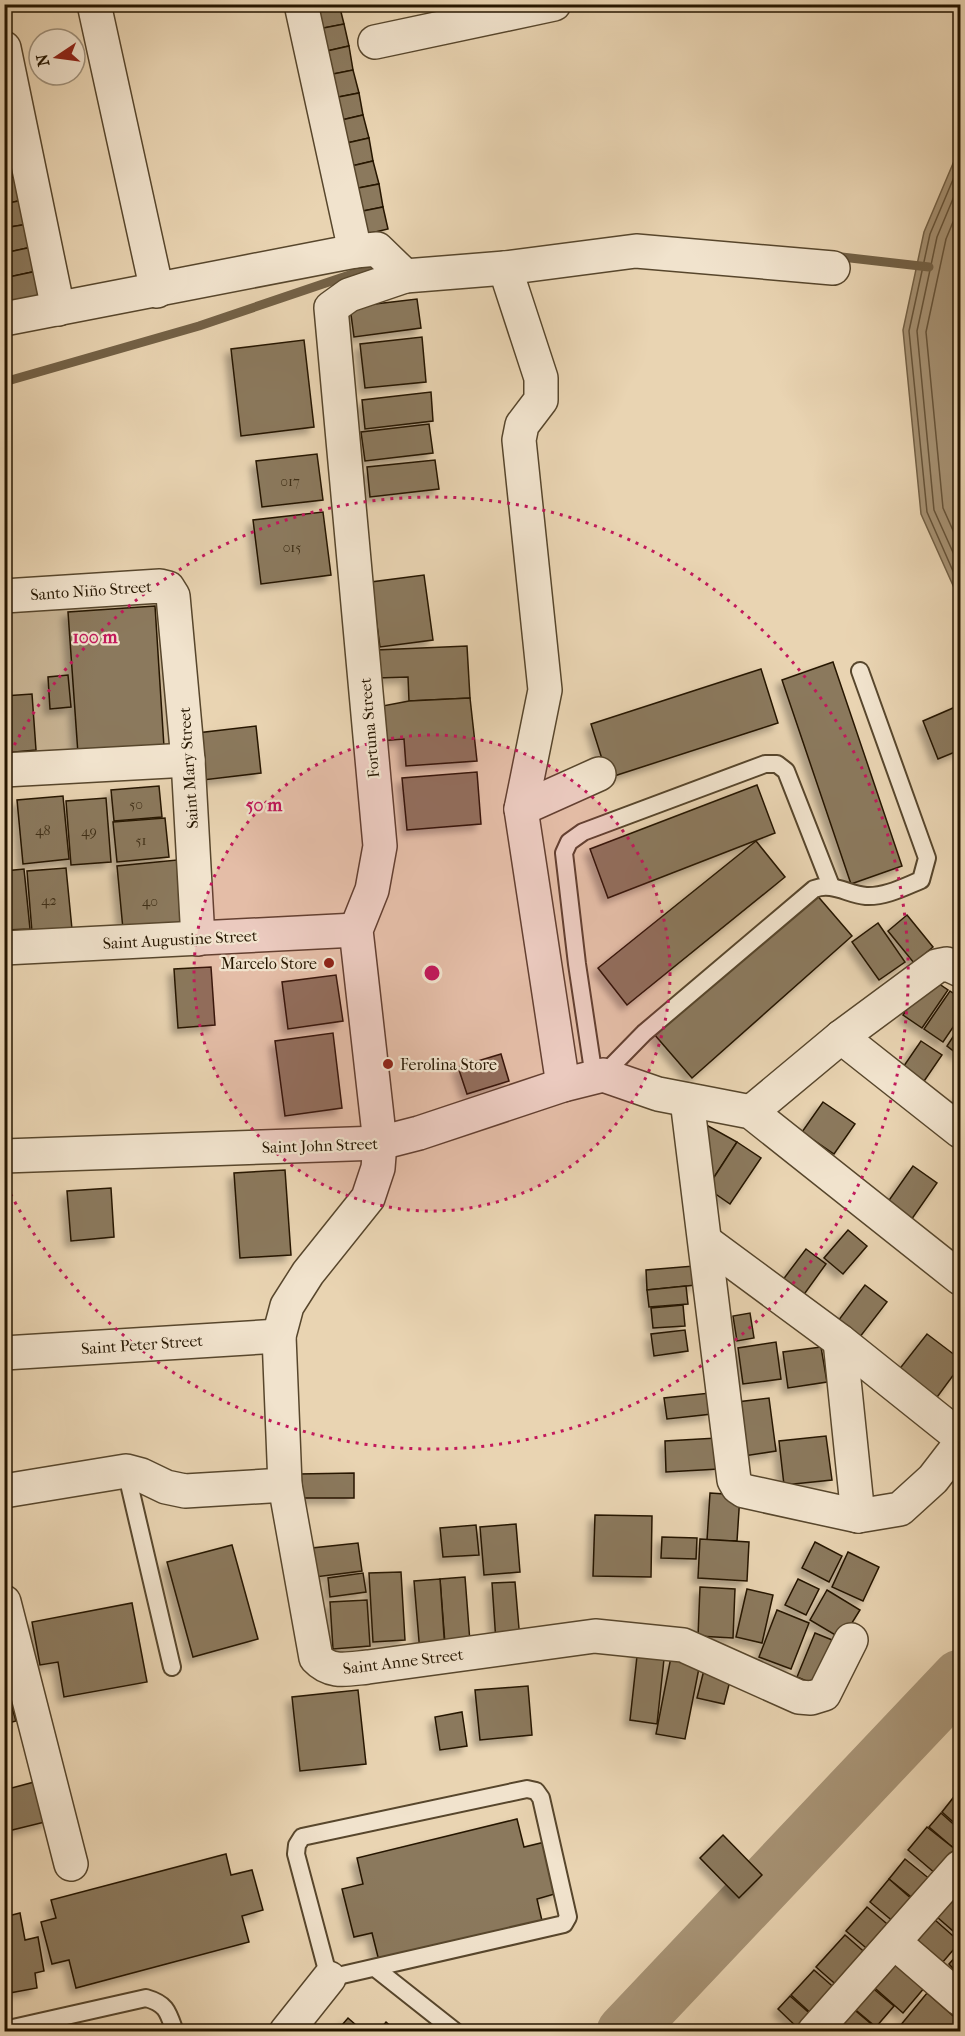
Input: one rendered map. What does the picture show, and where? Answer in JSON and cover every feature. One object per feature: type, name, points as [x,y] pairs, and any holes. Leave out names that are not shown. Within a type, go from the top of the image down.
[{"type":"street","points":[[94,4],[157,291]]},
{"type":"street","points":[[301,4],[355,251]]},
{"type":"street","points":[[375,42],[518,8],[554,4]]},
{"type":"street","points":[[4,48],[58,309]]},
{"type":"street","points":[[4,319],[355,251],[377,249],[405,276],[506,268],[636,251],[833,268]]},
{"type":"street","points":[[506,268],[541,378],[541,400],[522,425],[519,440],[545,690],[521,809],[587,1079],[751,1112],[960,1278]]},
{"type":"street","name":"Fortuna Street","points":[[380,1143],[356,930],[372,890],[380,846],[331,308],[349,295],[405,276]]},
{"type":"street","name":"Santo Niño Street","points":[[4,596],[160,586],[168,588],[173,596]]},
{"type":"street","name":"Saint Mary Street","points":[[173,596],[188,760],[198,939]]},
{"type":"street","points":[[4,770],[188,760]]},
{"type":"street","points":[[521,809],[599,774]]},
{"type":"street","name":"Saint Augustine Street","points":[[4,948],[356,930]]},
{"type":"street","points":[[751,1112],[841,1037],[937,966],[947,964],[960,970]]},
{"type":"street","points":[[841,1037],[960,1131]]},
{"type":"street","name":"Saint John Street","points":[[4,1156],[380,1143],[419,1133],[587,1079]]},
{"type":"street","points":[[673,1097],[706,1242],[734,1480],[738,1487],[744,1491],[858,1516],[900,1509],[933,1479],[960,1444]]},
{"type":"street","name":"Saint Anne Street","points":[[380,1143],[378,1167],[368,1198],[308,1273],[288,1306],[279,1336],[285,1485],[316,1658],[324,1666],[334,1669],[368,1667],[596,1636],[683,1645],[799,1697],[811,1698],[824,1694],[851,1640]]},
{"type":"street","points":[[706,1242],[840,1341],[960,1437]]},
{"type":"street","name":"Saint Peter Street","points":[[4,1353],[279,1336]]},
{"type":"street","points":[[840,1341],[858,1516]]},
{"type":"street","points":[[4,1491],[126,1472],[166,1487],[185,1491],[285,1485]]},
{"type":"street","points":[[4,1602],[71,1864]]},
{"type":"street","points":[[814,2031],[960,1867]]},
{"type":"street","points":[[894,1942],[960,1999]]},
{"type":"street","points":[[286,2031],[329,1978]]},
{"type":"lane","points":[[587,1079],[814,889],[831,886],[866,896],[891,892],[921,880],[927,858],[860,671]]},
{"type":"lane","points":[[587,1079],[564,853],[569,842],[583,832],[765,764],[777,764],[786,771],[831,886]]},
{"type":"lane","points":[[126,1472],[172,1667]]},
{"type":"lane","points":[[527,1789],[536,1791],[541,1798],[568,1917],[567,1922],[329,1978],[296,1854],[297,1845],[302,1837],[527,1789]]},
{"type":"lane","points":[[375,1968],[456,2031]]},
{"type":"lane","points":[[4,2030],[146,1998],[156,2000],[166,2007],[175,2031]]},
{"type":"shaded area","points":[[161,598],[173,748],[5,760],[5,606]]},
{"type":"water","points":[[960,147],[960,601],[921,514],[903,330],[924,232]]},
{"type":"building","points":[[339,4],[344,24],[313,30],[308,7]]},
{"type":"building","points":[[344,24],[349,46],[318,53],[313,30]]},
{"type":"building","points":[[349,46],[353,70],[323,76],[318,53]]},
{"type":"building","points":[[353,70],[359,93],[328,99],[323,76]]},
{"type":"building","points":[[359,93],[363,115],[333,122],[328,99]]},
{"type":"building","points":[[363,115],[369,138],[338,145],[333,122]]},
{"type":"building","points":[[4,129],[13,152],[4,154]]},
{"type":"building","points":[[369,138],[373,161],[343,168],[338,145]]},
{"type":"building","points":[[13,152],[18,176],[4,179],[4,154]]},
{"type":"building","points":[[373,161],[379,184],[348,190],[343,168]]},
{"type":"building","points":[[18,176],[23,200],[4,204],[4,179]]},
{"type":"building","points":[[379,184],[383,207],[353,213],[348,190]]},
{"type":"building","points":[[23,200],[28,224],[4,228],[4,204]]},
{"type":"building","points":[[383,207],[388,229],[358,236],[353,213]]},
{"type":"building","points":[[28,224],[32,247],[4,253],[4,228]]},
{"type":"building","points":[[32,247],[37,271],[4,278],[4,253]]},
{"type":"building","points":[[37,271],[42,295],[4,303],[4,278]]},
{"type":"building","points":[[417,299],[421,328],[354,337],[350,307]]},
{"type":"building","points":[[422,337],[426,382],[365,388],[360,344]]},
{"type":"building","points":[[304,340],[314,427],[241,436],[231,349]]},
{"type":"building","points":[[431,392],[433,421],[365,429],[362,400]]},
{"type":"building","points":[[429,424],[433,453],[365,461],[361,432]]},
{"type":"building","points":[[317,454],[323,500],[262,507],[256,461]]},
{"type":"building","points":[[435,460],[439,489],[370,497],[367,467]]},
{"type":"building","points":[[323,512],[331,575],[261,584],[253,520]]},
{"type":"building","points":[[424,575],[433,640],[380,647],[371,582]]},
{"type":"building","points":[[155,606],[164,747],[78,754],[68,612]]},
{"type":"building","points":[[467,646],[470,698],[409,701],[408,677],[377,678],[376,650]]},
{"type":"building","points":[[833,662],[902,866],[851,884],[782,680]]},
{"type":"building","points":[[761,669],[778,723],[608,778],[591,724]]},
{"type":"building","points":[[68,675],[71,707],[50,709],[48,677]]},
{"type":"building","points":[[32,694],[36,750],[4,753],[4,696]]},
{"type":"building","points":[[470,698],[477,761],[406,766],[404,739],[380,741],[377,707],[409,701]]},
{"type":"building","points":[[960,705],[960,750],[938,759],[923,721]]},
{"type":"building","points":[[256,726],[261,773],[203,780],[197,733]]},
{"type":"building","points":[[477,772],[481,824],[407,830],[402,778]]},
{"type":"building","points":[[757,785],[775,833],[608,898],[590,849]]},
{"type":"building","points":[[159,786],[162,817],[114,821],[111,790]]},
{"type":"building","points":[[63,796],[69,859],[23,864],[17,800]]},
{"type":"building","points":[[106,798],[111,862],[71,865],[66,801]]},
{"type":"building","points":[[4,814],[9,865],[4,866]]},
{"type":"building","points":[[165,818],[169,857],[117,862],[113,822]]},
{"type":"building","points":[[756,841],[785,877],[627,1005],[598,968]]},
{"type":"building","points":[[177,860],[184,936],[124,940],[117,866]]},
{"type":"building","points":[[66,868],[72,929],[32,932],[27,871]]},
{"type":"building","points":[[24,869],[30,929],[5,930],[4,871]]},
{"type":"building","points":[[815,893],[852,936],[692,1078],[654,1034]]},
{"type":"building","points":[[907,915],[933,947],[914,963],[888,931]]},
{"type":"building","points":[[878,923],[905,962],[879,980],[852,942]]},
{"type":"building","points":[[211,967],[215,1025],[178,1028],[174,969]]},
{"type":"building","points":[[336,975],[343,1021],[288,1029],[282,982]]},
{"type":"building","points":[[929,977],[948,990],[922,1028],[903,1015]]},
{"type":"building","points":[[950,991],[960,998],[960,1017],[943,1042],[924,1029]]},
{"type":"building","points":[[960,1026],[960,1056],[947,1046]]},
{"type":"building","points":[[333,1033],[342,1108],[285,1116],[275,1041]]},
{"type":"building","points":[[921,1041],[942,1055],[918,1090],[897,1076]]},
{"type":"building","points":[[501,1054],[509,1081],[467,1094],[458,1067]]},
{"type":"building","points":[[960,1094],[960,1114],[951,1106]]},
{"type":"building","points":[[823,1102],[855,1124],[834,1154],[802,1132]]},
{"type":"building","points":[[692,1117],[737,1142],[707,1188]]},
{"type":"building","points":[[737,1142],[761,1158],[730,1204],[707,1188]]},
{"type":"building","points":[[913,1166],[937,1183],[909,1223],[885,1206]]},
{"type":"building","points":[[285,1170],[291,1255],[240,1258],[234,1173]]},
{"type":"building","points":[[111,1188],[114,1237],[71,1241],[67,1191]]},
{"type":"building","points":[[848,1230],[867,1246],[843,1274],[824,1258]]},
{"type":"building","points":[[806,1249],[826,1264],[800,1300],[779,1285]]},
{"type":"building","points":[[694,1266],[696,1285],[647,1290],[646,1270]]},
{"type":"building","points":[[865,1285],[887,1302],[856,1342],[835,1325]]},
{"type":"building","points":[[686,1286],[688,1304],[649,1307],[647,1290]]},
{"type":"building","points":[[683,1305],[685,1326],[653,1328],[651,1308]]},
{"type":"building","points":[[750,1313],[754,1338],[737,1341],[733,1316]]},
{"type":"building","points":[[685,1330],[688,1351],[654,1356],[651,1334]]},
{"type":"building","points":[[927,1334],[960,1359],[960,1366],[932,1404],[894,1376]]},
{"type":"building","points":[[776,1342],[781,1379],[743,1384],[738,1348]]},
{"type":"building","points":[[821,1347],[827,1382],[788,1388],[783,1352]]},
{"type":"building","points":[[710,1393],[712,1414],[667,1419],[664,1398]]},
{"type":"building","points":[[769,1398],[776,1451],[744,1456],[737,1402]]},
{"type":"building","points":[[826,1436],[832,1480],[784,1485],[779,1441]]},
{"type":"building","points":[[717,1438],[719,1469],[666,1472],[665,1441]]},
{"type":"building","points":[[354,1473],[354,1498],[299,1498],[299,1474]]},
{"type":"building","points":[[710,1493],[740,1495],[737,1541],[707,1540]]},
{"type":"building","points":[[595,1515],[652,1516],[651,1577],[593,1576]]},
{"type":"building","points":[[516,1524],[520,1572],[484,1575],[480,1527]]},
{"type":"building","points":[[476,1525],[479,1555],[443,1557],[440,1528]]},
{"type":"building","points":[[662,1537],[697,1538],[696,1559],[661,1558]]},
{"type":"building","points":[[700,1539],[749,1542],[747,1581],[698,1578]]},
{"type":"building","points":[[815,1542],[842,1556],[829,1582],[802,1568]]},
{"type":"building","points":[[358,1543],[362,1571],[315,1577],[312,1548]]},
{"type":"building","points":[[232,1545],[258,1639],[193,1657],[167,1562]]},
{"type":"building","points":[[848,1552],[879,1567],[863,1601],[832,1587]]},
{"type":"building","points":[[401,1572],[405,1640],[373,1642],[369,1573]]},
{"type":"building","points":[[363,1573],[366,1592],[330,1597],[328,1578]]},
{"type":"building","points":[[465,1577],[470,1642],[445,1644],[440,1579]]},
{"type":"building","points":[[440,1579],[445,1650],[420,1653],[414,1581]]},
{"type":"building","points":[[798,1579],[819,1589],[806,1615],[785,1605]]},
{"type":"building","points":[[515,1582],[520,1640],[496,1642],[492,1583]]},
{"type":"building","points":[[700,1587],[735,1589],[733,1638],[698,1636]]},
{"type":"building","points":[[747,1589],[773,1595],[762,1643],[736,1637]]},
{"type":"building","points":[[827,1590],[860,1610],[842,1639],[810,1620]]},
{"type":"building","points":[[367,1600],[370,1646],[333,1649],[330,1602]]},
{"type":"building","points":[[132,1603],[147,1682],[64,1697],[58,1662],[40,1665],[32,1622]]},
{"type":"building","points":[[777,1610],[809,1623],[791,1669],[759,1657]]},
{"type":"building","points":[[815,1633],[842,1644],[823,1688],[797,1677]]},
{"type":"building","points":[[638,1647],[665,1650],[657,1724],[630,1720]]},
{"type":"building","points":[[671,1657],[700,1663],[685,1739],[656,1734]]},
{"type":"building","points":[[705,1666],[732,1673],[724,1704],[697,1698]]},
{"type":"building","points":[[4,1681],[16,1721],[4,1724]]},
{"type":"building","points":[[528,1686],[532,1735],[480,1740],[475,1690]]},
{"type":"building","points":[[358,1690],[366,1764],[300,1771],[292,1697]]},
{"type":"building","points":[[462,1712],[467,1746],[440,1750],[435,1717]]},
{"type":"building","points":[[38,1781],[49,1821],[4,1832],[4,1790]]},
{"type":"building","points":[[953,1798],[960,1805],[960,1828],[942,1812]]},
{"type":"building","points":[[941,1813],[960,1830],[960,1846],[957,1851],[929,1827]]},
{"type":"building","points":[[517,1819],[524,1847],[545,1842],[558,1893],[537,1899],[543,1925],[380,1965],[372,1933],[354,1937],[342,1889],[363,1884],[357,1858]]},
{"type":"building","points":[[927,1827],[956,1850],[936,1874],[908,1850]]},
{"type":"building","points":[[723,1835],[762,1875],[739,1898],[700,1858]]},
{"type":"building","points":[[226,1854],[231,1875],[252,1870],[263,1910],[242,1916],[249,1942],[76,1988],[69,1960],[52,1964],[41,1922],[56,1918],[51,1900]]},
{"type":"building","points":[[905,1859],[931,1880],[915,1900],[889,1879]]},
{"type":"building","points":[[889,1879],[914,1901],[895,1923],[870,1902]]},
{"type":"building","points":[[955,1896],[960,1900],[960,1937],[937,1917]]},
{"type":"building","points":[[867,1907],[892,1928],[871,1952],[846,1931]]},
{"type":"building","points":[[20,1913],[25,1940],[38,1937],[44,1971],[35,1973],[37,1988],[4,1994],[4,1917]]},
{"type":"building","points":[[935,1920],[960,1942],[942,1963],[917,1941]]},
{"type":"building","points":[[845,1935],[869,1956],[841,1989],[816,1967]]},
{"type":"building","points":[[960,1952],[960,1976],[949,1964]]},
{"type":"building","points":[[891,1957],[925,1987],[903,2013],[868,1982]]},
{"type":"building","points":[[814,1970],[838,1991],[815,2017],[791,1995]]},
{"type":"building","points":[[869,1985],[894,2006],[876,2027],[851,2006]]},
{"type":"building","points":[[927,1993],[960,2022],[960,2032],[895,2032]]},
{"type":"building","points":[[790,1996],[815,2018],[802,2032],[778,2009]]},
{"type":"building","points":[[851,2007],[876,2028],[873,2032],[831,2032]]},
{"type":"building","points":[[348,2018],[364,2032],[336,2032]]},
{"type":"building","points":[[386,2022],[397,2032],[378,2032]]},
{"type":"waterway","points":[[833,256],[929,267]]},
{"type":"waterway","points":[[4,382],[199,326],[379,265]]},
{"type":"waterway","points":[[625,2032],[960,1678]]},
{"type":"place","name":"Marcelo Store","points":[[329,963]]},
{"type":"place","name":"Ferolina Store","points":[[388,1064]]}]
